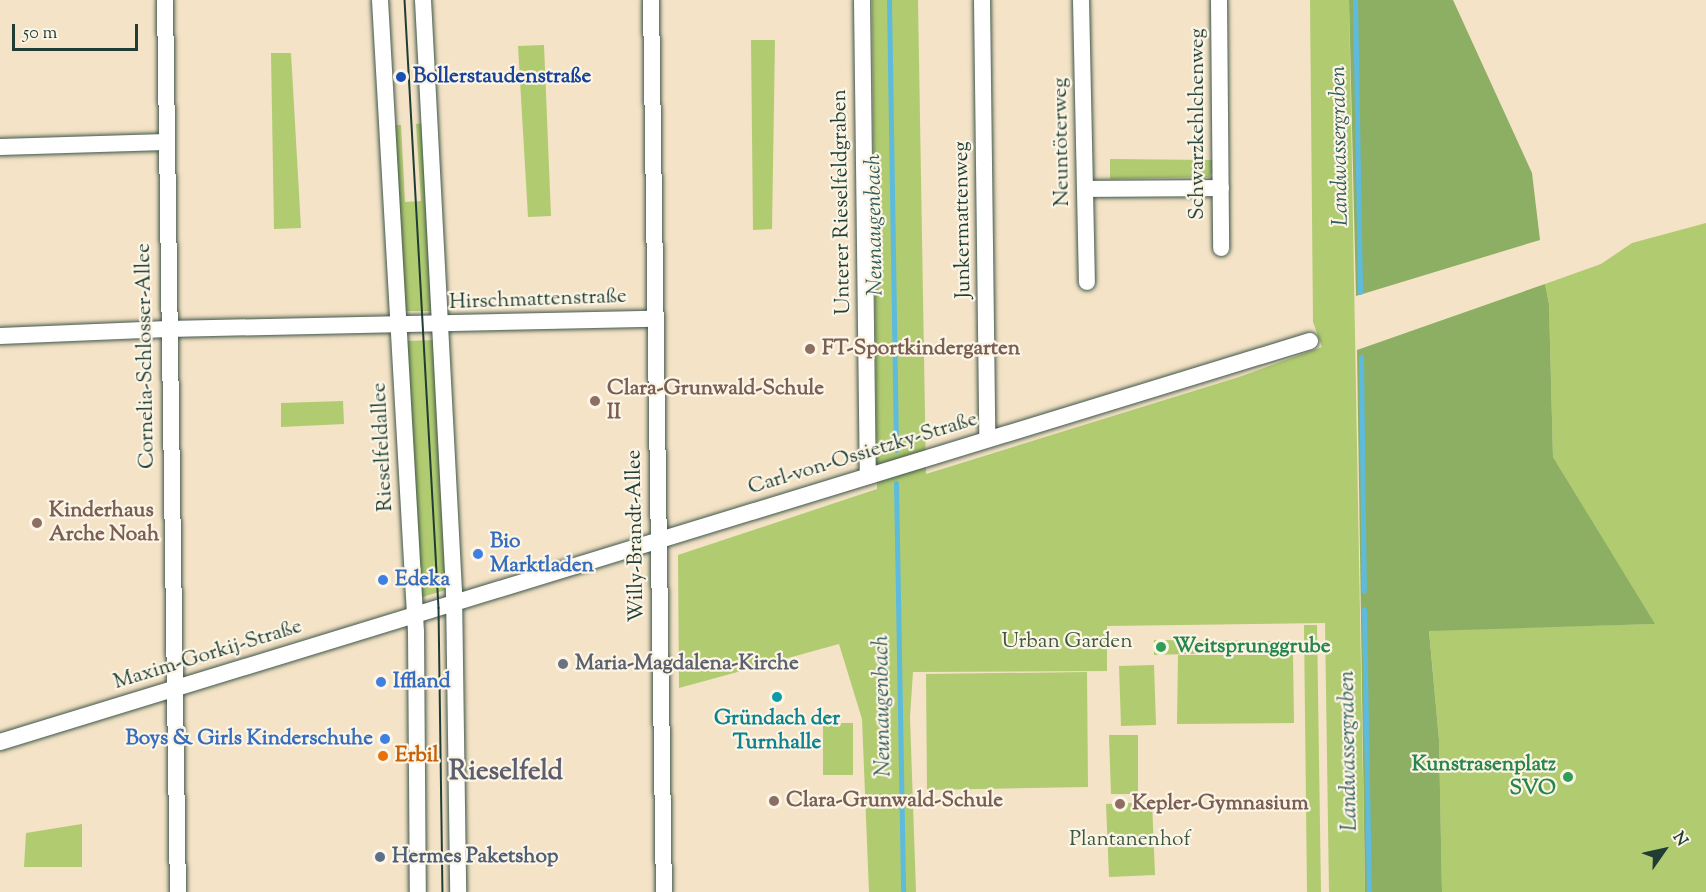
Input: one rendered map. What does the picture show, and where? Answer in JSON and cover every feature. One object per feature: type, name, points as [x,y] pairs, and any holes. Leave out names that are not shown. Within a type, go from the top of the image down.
[{"type":"street","name":"Cornelia-Schlosser-Allee","points":[[165,0],[178,892]]},
{"type":"street","name":"Rieselfeldallee","points":[[380,0],[399,326],[422,613],[418,892]]},
{"type":"street","points":[[423,0],[431,326],[455,603],[458,892]]},
{"type":"street","name":"Willy-Brandt-Allee","points":[[651,0],[663,892]]},
{"type":"street","name":"Unterer Rieselfeldgraben","points":[[862,0],[868,476]]},
{"type":"street","name":"Junkermattenweg","points":[[982,0],[987,439]]},
{"type":"street","name":"Neuntöterweg","points":[[1081,0],[1087,282]]},
{"type":"street","name":"Schwarzkehlchenweg","points":[[1219,0],[1221,248]]},
{"type":"street","points":[[0,147],[166,142]]},
{"type":"street","points":[[1085,189],[1221,188]]},
{"type":"street","name":"Hirschmattenstraße","points":[[0,336],[168,328],[431,326],[654,320]]},
{"type":"street","name":"Carl-von-Ossietzky-Straße","points":[[422,613],[1310,342]]},
{"type":"street","name":"Maxim-Gorkij-Straße","points":[[0,742],[422,613]]},
{"type":"green space","name":"Urban Garden","points":[[872,0],[918,0],[926,474],[1239,377],[1322,347],[1313,322],[1310,0],[1349,0],[1365,892],[1329,892],[1325,623],[1107,626],[1107,671],[913,672],[910,717],[916,892],[869,892],[862,719],[839,644],[679,688],[678,555],[877,489]]},
{"type":"green space","points":[[1349,0],[1453,0],[1532,173],[1540,240],[1356,296]]},
{"type":"green space","points":[[751,40],[775,40],[772,229],[753,230]]},
{"type":"green space","points":[[544,45],[551,216],[528,217],[518,46]]},
{"type":"green space","points":[[271,53],[291,53],[301,228],[274,229]]},
{"type":"green space","points":[[424,123],[434,311],[403,311],[393,125],[401,125],[405,202],[421,201],[416,124]]},
{"type":"green space","points":[[1110,159],[1212,160],[1212,173],[1209,177],[1110,179]]},
{"type":"green space","points":[[1706,223],[1706,892],[1442,892],[1439,740],[1429,630],[1654,624],[1553,457],[1549,304],[1545,284],[1601,264],[1632,243]]},
{"type":"green space","points":[[1545,284],[1549,304],[1553,457],[1655,624],[1429,631],[1439,740],[1442,892],[1365,892],[1357,350]]},
{"type":"green space","points":[[436,340],[449,589],[419,598],[405,341]]},
{"type":"green space","points":[[343,401],[344,424],[281,427],[281,403]]},
{"type":"green space","points":[[1304,625],[1317,625],[1321,892],[1307,892]]},
{"type":"green space","points":[[1154,640],[1284,641],[1283,651],[1154,655]]},
{"type":"green space","points":[[1178,655],[1293,655],[1294,723],[1177,724]]},
{"type":"green space","points":[[1154,665],[1156,725],[1121,726],[1119,666]]},
{"type":"green space","points":[[1087,672],[1088,787],[927,790],[926,674]]},
{"type":"green space","points":[[823,723],[853,723],[853,775],[823,775]]},
{"type":"green space","points":[[1109,735],[1138,735],[1138,794],[1111,794]]},
{"type":"green space","name":"Plantanenhof","points":[[1152,802],[1155,875],[1109,877],[1106,804]]},
{"type":"green space","points":[[82,824],[82,867],[24,867],[26,833]]},
{"type":"waterway","name":"Neunaugenbach","points":[[889,0],[896,450]]},
{"type":"waterway","name":"Landwassergraben","points":[[1355,0],[1360,292]]},
{"type":"waterway","name":"Landwassergraben","points":[[1361,357],[1364,591]]},
{"type":"waterway","name":"Neunaugenbach","points":[[896,483],[903,892]]},
{"type":"waterway","name":"Landwassergraben","points":[[1364,609],[1369,892]]},
{"type":"tram line","points":[[405,0],[439,608],[443,892]]},
{"type":"place","name":"Bollerstaudenstraße","points":[[401,77]]},
{"type":"place","name":"FT-Sportkindergarten","points":[[810,349]]},
{"type":"place","name":"Clara-Grunwald-Schule II","points":[[595,401]]},
{"type":"place","name":"Kinderhaus Arche Noah","points":[[37,523]]},
{"type":"place","name":"Bio Marktladen","points":[[478,554]]},
{"type":"place","name":"Edeka","points":[[383,580]]},
{"type":"place","name":"Weitsprunggrube","points":[[1161,647]]},
{"type":"place","name":"Maria-Magdalena-Kirche","points":[[563,664]]},
{"type":"place","name":"Iffland","points":[[381,682]]},
{"type":"place","name":"Gründach der Turnhalle","points":[[777,697]]},
{"type":"place","name":"Boys & Girls Kinderschuhe","points":[[385,739]]},
{"type":"place","name":"Erbil","points":[[383,756]]},
{"type":"place","name":"Kunstrasenplatz SVO","points":[[1568,777]]},
{"type":"place","name":"Clara-Grunwald-Schule","points":[[774,801]]},
{"type":"place","name":"Kepler-Gymnasium","points":[[1120,804]]},
{"type":"place","name":"Hermes Paketshop","points":[[380,857]]},
{"type":"district","name":"Rieselfeld","points":[[506,773]]}]
